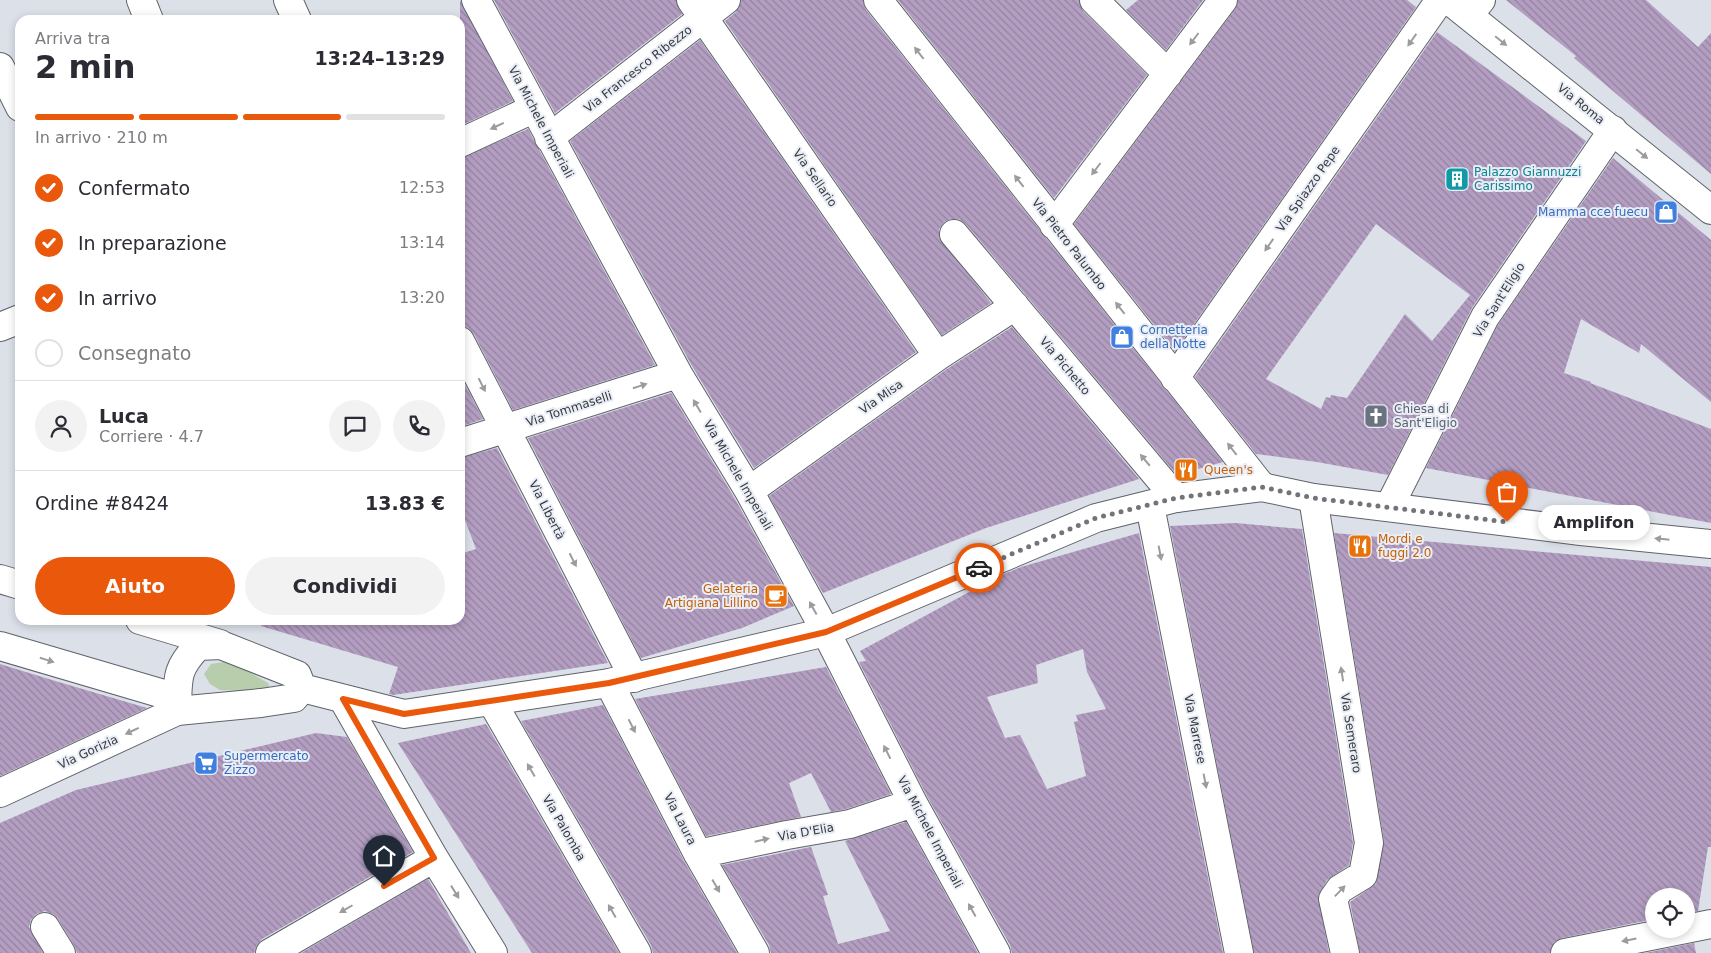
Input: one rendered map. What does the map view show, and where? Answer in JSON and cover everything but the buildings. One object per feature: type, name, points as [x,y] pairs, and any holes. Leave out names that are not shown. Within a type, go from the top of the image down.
[{"type":"street","points":[[141,0],[146,15]]},
{"type":"street","name":"Via Michele Imperiali","points":[[476,0],[533,109],[678,374],[748,491],[826,632],[913,804],[996,953]]},
{"type":"street","name":"Via Francesco Ribezzo","points":[[549,138],[697,9],[726,0]]},
{"type":"street","name":"Via Pietro Palumbo","points":[[878,0],[1262,487]]},
{"type":"street","points":[[1094,0],[1168,74]]},
{"type":"street","points":[[1054,225],[1224,0]]},
{"type":"street","name":"Via Spiazzo Pepe","points":[[1175,378],[1440,0]]},
{"type":"street","name":"Via Roma","points":[[1467,5],[1612,130],[1711,210]]},
{"type":"street","name":"Via Sellario","points":[[697,9],[938,356]]},
{"type":"street","points":[[0,67],[11,101]]},
{"type":"street","points":[[465,141],[533,109]]},
{"type":"street","name":"Via Sant'Eligio","points":[[1389,507],[1485,318],[1612,130]]},
{"type":"street","name":"Via Pichetto","points":[[954,234],[1015,306],[1163,502]]},
{"type":"street","name":"Via Misa","points":[[748,491],[938,356],[1015,306]]},
{"type":"street","points":[[0,327],[15,321]]},
{"type":"street","name":"Via Libertà","points":[[465,351],[504,429],[622,680]]},
{"type":"street","name":"Via Tommaselli","points":[[465,441],[678,374]]},
{"type":"street","points":[[302,688],[404,714],[492,702],[622,680],[826,632],[1096,518],[1163,502],[1262,487],[1313,498],[1582,531],[1711,544]]},
{"type":"street","name":"Via Semeraro","points":[[1313,498],[1369,843],[1363,875],[1340,888],[1333,899],[1345,953]]},
{"type":"street","name":"Via Marrese","points":[[1163,502],[1239,953]]},
{"type":"street","points":[[0,579],[15,584]]},
{"type":"street","points":[[156,625],[221,645],[297,675],[302,688]]},
{"type":"street","points":[[177,705],[178,675],[186,659],[198,646],[221,645]]},
{"type":"street","points":[[0,646],[177,705],[244,705],[294,698],[302,688]]},
{"type":"street","name":"Via Laura","points":[[622,680],[698,854],[755,953]]},
{"type":"street","points":[[343,699],[434,858],[493,953]]},
{"type":"street","name":"Via Palomba","points":[[492,702],[636,953]]},
{"type":"street","name":"Via Gorizia","points":[[0,792],[177,705]]},
{"type":"street","name":"Via D'Elia","points":[[698,854],[787,834],[850,824],[913,804]]},
{"type":"street","points":[[270,953],[434,858]]},
{"type":"street","points":[[1564,953],[1711,924]]},
{"type":"street","points":[[46,927],[61,953]]},
{"type":"green space","points":[[230,661],[268,683],[271,692],[220,690],[210,684],[204,674],[211,664]]},
{"type":"way so far","points":[[979,568],[1096,518],[1176,498],[1262,487],[1313,498],[1507,522]]},
{"type":"place","name":"Palazzo Giannuzzi Carissimo","points":[[1457,179]]},
{"type":"place","name":"Mamma cce fuecu","points":[[1666,212]]},
{"type":"place","name":"Cornetteria della Notte","points":[[1122,337]]},
{"type":"place","name":"Chiesa di Sant'Eligio","points":[[1376,416]]},
{"type":"place","name":"Queen's","points":[[1186,470]]},
{"type":"place","name":"Amplifon","points":[[1507,522]]},
{"type":"place","name":"Mordi e fuggi 2.0","points":[[1360,546]]},
{"type":"place","name":"Gelateria Artigiana Lillino","points":[[776,596]]},
{"type":"place","name":"Supermercato Zizzo","points":[[206,763]]},
{"type":"route","points":[[384,886],[434,858],[343,699],[404,714],[609,683],[826,632],[979,568]]}]
